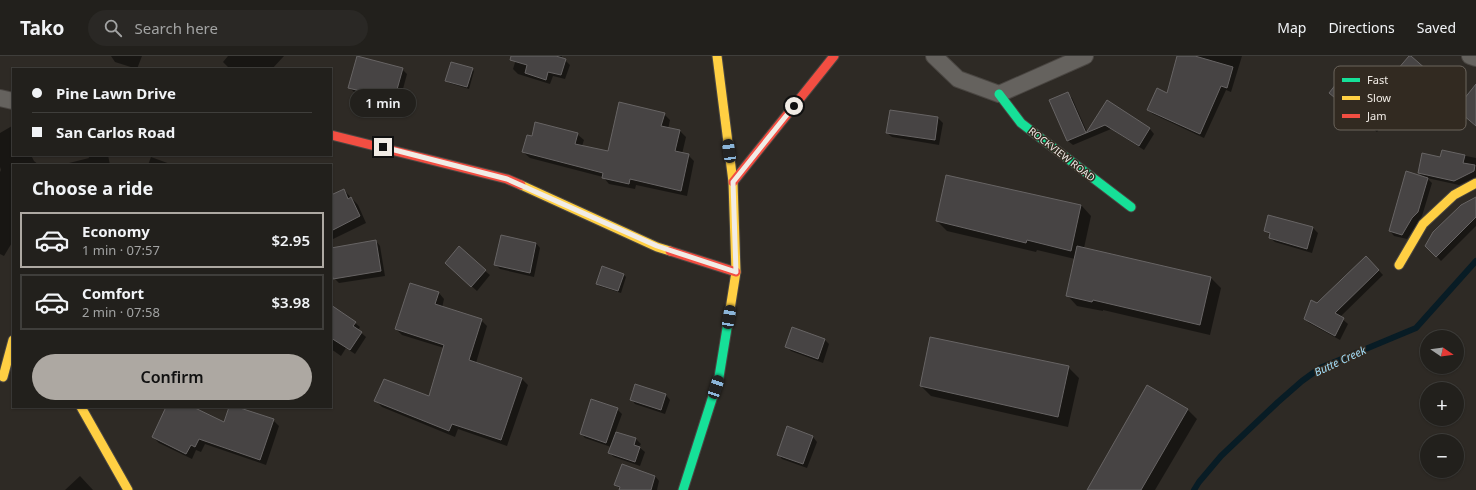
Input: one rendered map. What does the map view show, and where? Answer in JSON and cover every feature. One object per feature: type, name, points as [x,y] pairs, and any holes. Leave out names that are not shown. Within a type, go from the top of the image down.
[{"type":"street","points":[[683,490],[720,377],[736,272],[733,182],[717,56]]},
{"type":"street","points":[[733,182],[834,56]]},
{"type":"street","points":[[934,56],[958,79],[999,94],[1085,56]]},
{"type":"street","points":[[1470,56],[1476,58]]},
{"type":"street","name":"ROCKVIEW ROAD","points":[[999,94],[1021,122],[1131,207]]},
{"type":"street","points":[[0,98],[12,101]]},
{"type":"street","points":[[332,135],[507,179],[657,246],[736,272]]},
{"type":"street","points":[[1399,265],[1423,224],[1454,195],[1476,183]]},
{"type":"street","points":[[5,378],[12,345]]},
{"type":"street","points":[[82,408],[128,490]]},
{"type":"building","points":[[357,56],[403,68],[391,111],[370,106],[373,94],[348,88]]},
{"type":"building","points":[[511,56],[556,56],[566,59],[561,75],[548,72],[546,80],[525,73],[527,65],[510,60]]},
{"type":"building","points":[[1177,56],[1195,56],[1233,67],[1227,88],[1221,86],[1200,134],[1147,110],[1157,88],[1167,93]]},
{"type":"building","points":[[1409,56],[1411,56],[1422,66],[1400,66]]},
{"type":"building","points":[[451,62],[473,68],[467,87],[445,81]]},
{"type":"building","points":[[1476,84],[1476,126],[1466,118],[1466,96]]},
{"type":"building","points":[[1334,87],[1334,97],[1329,93]]},
{"type":"building","points":[[1068,92],[1086,133],[1067,141],[1049,100]]},
{"type":"building","points":[[1107,100],[1150,128],[1139,146],[1105,125],[1086,133]]},
{"type":"building","points":[[619,102],[665,113],[661,126],[680,130],[675,151],[689,154],[681,191],[630,179],[629,184],[602,178],[603,173],[522,152],[527,135],[532,136],[535,122],[578,133],[575,144],[608,151]]},
{"type":"building","points":[[890,110],[938,117],[935,140],[886,133]]},
{"type":"building","points":[[1442,150],[1465,155],[1463,163],[1475,165],[1474,171],[1454,181],[1418,173],[1422,153],[1440,157]]},
{"type":"building","points":[[1406,171],[1428,178],[1418,212],[1412,218],[1402,235],[1389,231]]},
{"type":"building","points":[[946,175],[1081,205],[1071,251],[1027,240],[1026,243],[936,221]]},
{"type":"building","points":[[344,189],[348,199],[351,197],[360,216],[332,230],[332,195]]},
{"type":"building","points":[[1476,197],[1476,217],[1436,257],[1425,246],[1433,232],[1461,205]]},
{"type":"building","points":[[1268,215],[1313,227],[1307,249],[1269,238],[1270,233],[1264,231]]},
{"type":"building","points":[[501,235],[536,243],[530,273],[494,265]]},
{"type":"building","points":[[376,240],[381,271],[333,279],[332,248]]},
{"type":"building","points":[[459,246],[486,270],[471,287],[445,263]]},
{"type":"building","points":[[1077,246],[1211,277],[1200,325],[1093,300],[1092,302],[1066,296]]},
{"type":"building","points":[[1366,256],[1379,270],[1335,313],[1344,318],[1335,336],[1304,319],[1311,300],[1317,303]]},
{"type":"building","points":[[602,266],[624,274],[618,291],[596,284]]},
{"type":"building","points":[[410,283],[439,292],[435,304],[482,319],[469,360],[522,378],[501,440],[452,424],[449,431],[374,401],[384,379],[429,396],[444,345],[395,329]]},
{"type":"building","points":[[332,306],[356,322],[353,326],[362,332],[350,350],[332,339]]},
{"type":"building","points":[[792,327],[825,339],[818,359],[785,347]]},
{"type":"building","points":[[930,337],[1069,366],[1058,417],[920,386]]},
{"type":"building","points":[[635,384],[666,394],[661,410],[630,400]]},
{"type":"building","points":[[1147,385],[1188,409],[1141,490],[1087,490]]},
{"type":"building","points":[[591,399],[618,408],[606,443],[580,434]]},
{"type":"building","points":[[166,408],[195,408],[224,422],[229,408],[240,408],[274,419],[260,460],[199,439],[195,447],[191,445],[186,454],[152,437]]},
{"type":"building","points":[[787,426],[813,436],[803,464],[777,455]]},
{"type":"building","points":[[616,432],[636,438],[634,445],[640,447],[635,462],[608,453]]},
{"type":"building","points":[[622,464],[655,476],[651,490],[619,490],[620,487],[614,485]]},
{"type":"waterway","name":"Butte Creek","points":[[1194,490],[1221,456],[1302,381],[1320,368],[1416,328],[1476,261]]},
{"type":"traffic: fast","points":[[999,94],[1021,123],[1131,207]]},
{"type":"traffic: fast","points":[[683,490],[719,377],[728,322]]},
{"type":"traffic: slow","points":[[717,56],[733,182],[736,272],[728,322]]},
{"type":"traffic: slow","points":[[1399,265],[1423,224],[1454,195],[1476,183]]},
{"type":"traffic: slow","points":[[521,185],[657,247],[670,251]]},
{"type":"traffic: slow","points":[[3,377],[12,344]]},
{"type":"traffic: slow","points":[[82,408],[128,490]]},
{"type":"traffic: jam","points":[[733,182],[834,56]]},
{"type":"traffic: jam","points":[[332,135],[507,179],[521,185]]},
{"type":"traffic: jam","points":[[670,251],[736,272]]},
{"type":"route","points":[[383,147],[507,179],[657,246],[736,272],[733,182],[794,106]]}]
